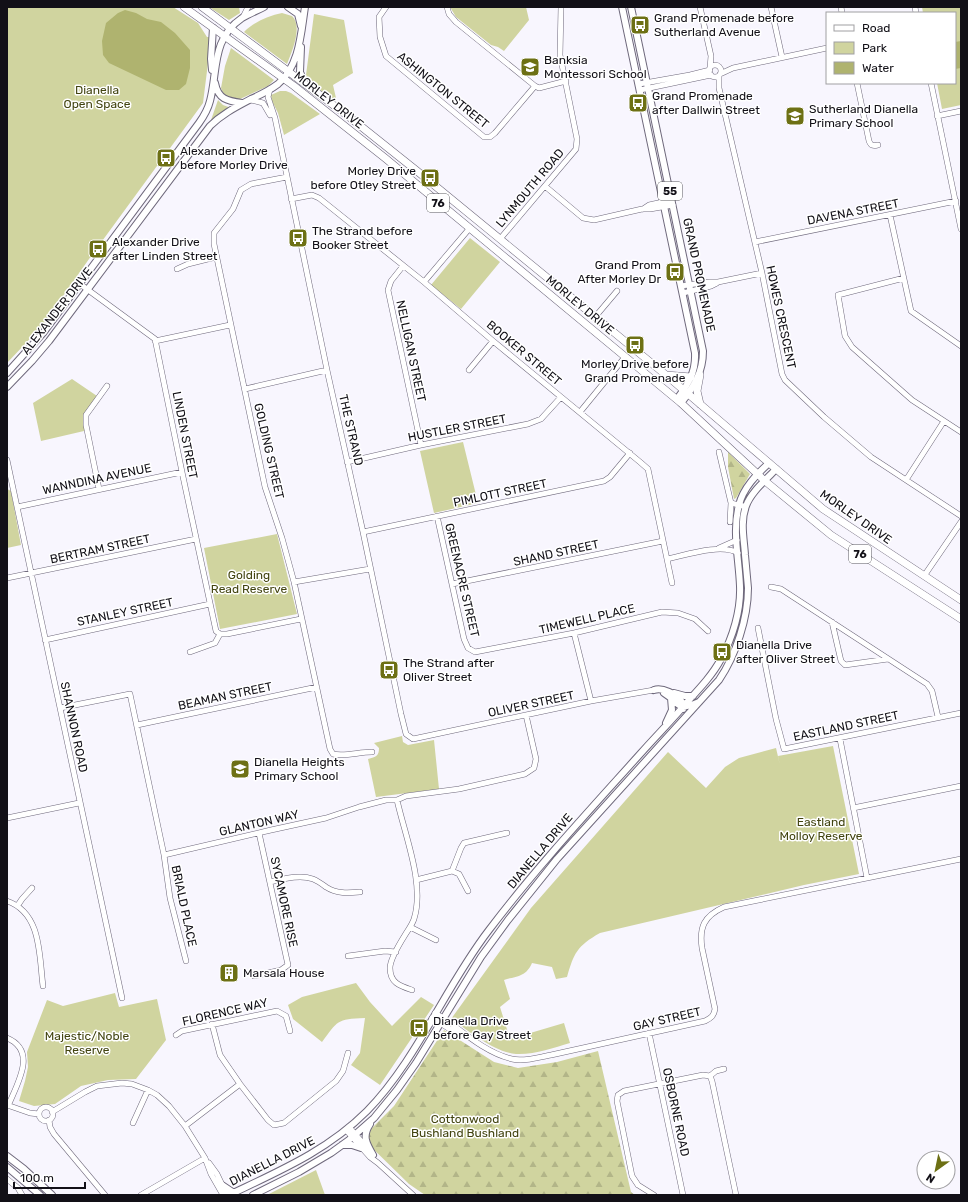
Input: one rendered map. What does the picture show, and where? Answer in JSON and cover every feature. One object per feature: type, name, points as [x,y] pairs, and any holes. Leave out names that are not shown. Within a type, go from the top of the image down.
[{"type":"highway","name":"MORLEY DRIVE","points":[[184,7],[325,110],[679,401],[758,474],[831,534],[961,619]]},
{"type":"highway","name":"MORLEY DRIVE","points":[[202,7],[360,125],[666,375],[831,515],[961,600]]},
{"type":"highway","points":[[526,275],[533,267]]},
{"type":"highway","points":[[666,375],[692,377]]},
{"type":"highway","points":[[700,375],[697,391],[700,404]]},
{"type":"main road","name":"ALEXANDER DRIVE","points":[[7,373],[43,332],[80,284],[208,110],[218,52],[221,43],[231,28],[242,18],[264,7]]},
{"type":"main road","points":[[288,7],[298,14],[302,33]]},
{"type":"main road","name":"ALEXANDER DRIVE","points":[[7,387],[49,341],[210,126],[227,112],[270,89],[283,78],[288,71],[301,41],[305,7]]},
{"type":"main road","name":"GRAND PROMENADE","points":[[622,7],[695,353],[696,364],[686,392]]},
{"type":"main road","name":"GRAND PROMENADE","points":[[631,7],[703,351],[703,361],[700,375],[679,401]]},
{"type":"main road","points":[[625,21],[634,20]]},
{"type":"main road","points":[[213,28],[211,64],[217,92],[228,100],[242,103]]},
{"type":"main road","points":[[301,41],[300,72],[306,84]]},
{"type":"main road","name":"DIANELLA DRIVE","points":[[230,1194],[293,1165],[326,1146],[348,1129],[367,1111],[410,1056],[473,952],[502,913],[549,854],[683,708],[712,674],[727,648],[737,614],[740,588],[736,528],[739,504],[742,496],[758,474],[769,463]]},
{"type":"main road","name":"DIANELLA DRIVE","points":[[253,1195],[299,1172],[331,1153],[374,1118],[397,1090],[442,1021],[481,957],[508,920],[557,859],[700,702],[723,674],[731,659],[742,625],[748,589],[743,524],[746,506],[752,495],[776,469]]},
{"type":"main road","points":[[654,690],[671,696],[679,706],[683,708],[684,714],[677,727]]},
{"type":"main road","points":[[671,696],[693,696]]},
{"type":"main road","points":[[663,730],[671,712],[671,696]]},
{"type":"main road","points":[[683,708],[700,702]]},
{"type":"main road","points":[[373,1155],[365,1137],[367,1128],[374,1118]]},
{"type":"main road","points":[[342,1145],[352,1145],[361,1148]]},
{"type":"main road","points":[[7,1156],[24,1169],[52,1195]]},
{"type":"main road","points":[[7,1167],[40,1195]]},
{"type":"main road","points":[[222,1185],[230,1194]]},
{"type":"street","points":[[242,18],[248,7]]},
{"type":"street","name":"ASHINGTON STREET","points":[[386,7],[379,17],[380,37],[386,56],[484,137],[490,137],[495,133],[535,86]]},
{"type":"street","points":[[447,7],[449,14],[456,22],[535,86],[539,88],[566,82]]},
{"type":"street","name":"LYNMOUTH ROAD","points":[[500,240],[546,187],[576,149],[577,139],[560,55],[562,7]]},
{"type":"street","name":"HOWES CRESCENT","points":[[700,7],[714,73],[719,88],[762,273],[782,374],[785,380],[824,417],[871,457],[961,516]]},
{"type":"street","points":[[771,7],[782,57]]},
{"type":"street","points":[[640,87],[714,73],[826,48]]},
{"type":"street","name":"HOWES CRESCENT","points":[[711,56],[721,70],[714,73]]},
{"type":"street","points":[[714,73],[713,66],[733,68]]},
{"type":"street","points":[[857,84],[869,141],[873,146],[878,145]]},
{"type":"street","points":[[931,84],[961,229]]},
{"type":"street","name":"THE STRAND","points":[[270,89],[268,98],[275,118],[327,370],[401,714],[406,734],[413,739]]},
{"type":"street","name":"THE STRAND","points":[[251,100],[263,103],[275,123]]},
{"type":"street","points":[[938,116],[961,111]]},
{"type":"street","name":"GOLDING STREET","points":[[287,177],[251,184],[241,190],[233,209],[214,233],[213,239],[265,487],[282,538],[294,582],[330,749],[332,754],[339,756],[357,752],[372,752]]},
{"type":"street","points":[[546,187],[583,218],[594,220],[672,202]]},
{"type":"street","name":"BOOKER STREET","points":[[292,199],[312,195],[319,198],[424,282],[648,469],[672,583]]},
{"type":"street","name":"DAVENA STREET","points":[[755,242],[956,201]]},
{"type":"street","points":[[890,215],[911,311],[961,346]]},
{"type":"street","points":[[424,282],[469,228]]},
{"type":"street","points":[[177,268],[216,257]]},
{"type":"street","name":"NELLIGAN STREET","points":[[403,266],[391,281],[388,290],[421,445]]},
{"type":"street","points":[[682,289],[710,282],[718,282],[762,273]]},
{"type":"street","points":[[904,278],[838,295],[845,336],[852,347],[912,400],[961,432]]},
{"type":"street","points":[[80,284],[155,339],[155,341],[230,325]]},
{"type":"street","points":[[595,317],[617,291]]},
{"type":"street","name":"LINDEN STREET","points":[[155,341],[210,604],[216,631],[220,634]]},
{"type":"street","points":[[469,370],[493,341]]},
{"type":"street","points":[[580,412],[625,357]]},
{"type":"street","points":[[245,388],[327,370]]},
{"type":"street","points":[[99,489],[86,425],[86,415],[107,386]]},
{"type":"street","name":"HUSTLER STREET","points":[[348,462],[421,445],[528,424],[541,419],[561,396]]},
{"type":"street","points":[[906,480],[944,421]]},
{"type":"street","points":[[719,452],[731,503],[730,522]]},
{"type":"street","name":"PIMLOTT STREET","points":[[363,532],[604,482],[630,453]]},
{"type":"street","name":"SHANNON ROAD","points":[[7,460],[9,482],[17,507],[122,998]]},
{"type":"street","name":"WANNDINA AVENUE","points":[[17,507],[182,472]]},
{"type":"street","points":[[731,503],[746,506]]},
{"type":"street","name":"GREENACRE STREET","points":[[437,516],[464,639],[468,648]]},
{"type":"street","points":[[924,576],[961,522]]},
{"type":"street","name":"BERTRAM STREET","points":[[7,578],[196,539]]},
{"type":"street","name":"SHAND STREET","points":[[452,584],[663,540]]},
{"type":"street","points":[[716,549],[737,540]]},
{"type":"street","points":[[667,559],[726,548],[738,553]]},
{"type":"street","points":[[294,582],[370,569]]},
{"type":"street","points":[[771,587],[781,589],[927,684],[932,691],[938,717]]},
{"type":"street","name":"STANLEY STREET","points":[[45,640],[210,604]]},
{"type":"street","name":"TIMEWELL PLACE","points":[[468,648],[475,652],[574,633],[662,612],[678,614],[695,619],[708,631]]},
{"type":"street","points":[[190,652],[215,643],[220,634],[227,634],[301,619]]},
{"type":"street","points":[[832,622],[841,661],[845,665],[888,659]]},
{"type":"street","name":"EASTLAND STREET","points":[[758,628],[776,720],[784,749],[840,739],[961,713]]},
{"type":"street","points":[[574,633],[591,701]]},
{"type":"street","name":"BEAMAN STREET","points":[[136,725],[317,687]]},
{"type":"street","name":"OLIVER STREET","points":[[413,739],[591,701],[654,690]]},
{"type":"street","points":[[60,708],[130,694],[164,855]]},
{"type":"street","name":"GLANTON WAY","points":[[164,855],[326,818],[386,800],[397,800],[406,796],[459,789],[525,774],[534,768],[536,759],[526,715]]},
{"type":"street","points":[[840,739],[867,878],[961,859]]},
{"type":"street","points":[[853,808],[961,786]]},
{"type":"street","points":[[397,800],[410,851],[418,898],[414,920],[391,962],[390,969],[392,978],[398,986],[412,990]]},
{"type":"street","points":[[7,818],[80,803]]},
{"type":"street","name":"SYCAMORE RISE","points":[[254,976],[281,970],[288,965],[259,833]]},
{"type":"street","points":[[452,871],[464,843],[506,833]]},
{"type":"street","name":"BRIALD PLACE","points":[[164,855],[170,898],[186,961]]},
{"type":"street","points":[[416,880],[452,871],[459,874],[468,890]]},
{"type":"street","points":[[270,882],[290,878],[307,877],[313,878],[326,887],[338,892],[347,894],[360,892]]},
{"type":"street","name":"GAY STREET","points":[[433,1016],[442,1021],[453,1024],[462,1032],[497,1054],[513,1059],[551,1055],[705,1021],[710,1019],[714,1014],[715,1009],[701,938],[704,924],[716,911],[724,908],[867,878]]},
{"type":"street","points":[[18,906],[32,888]]},
{"type":"street","points":[[7,901],[18,906],[27,914],[35,928],[43,986]]},
{"type":"street","points":[[410,927],[436,940]]},
{"type":"street","points":[[348,956],[396,952]]},
{"type":"street","name":"FLORENCE WAY","points":[[176,1035],[182,1031],[278,1011],[286,1016],[290,1031]]},
{"type":"street","points":[[212,1024],[220,1055],[240,1084],[268,1120],[274,1125],[284,1123],[336,1081],[344,1070],[348,1053]]},
{"type":"street","name":"OSBORNE ROAD","points":[[649,1033],[683,1195]]},
{"type":"street","points":[[7,1038],[16,1043],[22,1051],[24,1059],[21,1076],[8,1105],[30,1113],[39,1114]]},
{"type":"street","points":[[710,1076],[716,1071],[724,1069]]},
{"type":"street","points":[[654,1195],[638,1184],[632,1176],[616,1101],[618,1095],[624,1091],[703,1074],[710,1076]]},
{"type":"street","points":[[710,1076],[736,1195]]},
{"type":"street","points":[[105,1195],[54,1134],[49,1120],[52,1116],[52,1112],[85,1092],[97,1086],[122,1083],[132,1084],[148,1090],[157,1095],[169,1106],[185,1126],[206,1160],[216,1171],[222,1185]]},
{"type":"street","points":[[185,1126],[240,1084]]},
{"type":"street","points":[[133,1124],[148,1090]]},
{"type":"street","points":[[39,1114],[40,1110],[44,1107],[49,1108],[52,1112]]},
{"type":"street","points":[[39,1114],[42,1120],[49,1120]]},
{"type":"street","points":[[348,1129],[370,1158],[378,1163],[413,1195]]},
{"type":"street","points":[[353,1136],[373,1155],[378,1163]]},
{"type":"street","points":[[140,1195],[206,1160]]},
{"type":"street","points":[[206,1160],[210,1174],[223,1195]]},
{"type":"street","points":[[7,1179],[18,1188],[22,1195]]},
{"type":"green space","name":"Dianella Open Space","points":[[7,7],[173,7],[198,23],[207,37],[209,37],[210,47],[203,103],[42,326],[7,363]]},
{"type":"green space","points":[[209,7],[239,7],[240,13],[229,20]]},
{"type":"green space","points":[[450,7],[526,7],[529,20],[504,51],[491,45],[456,17]]},
{"type":"green space","points":[[922,7],[961,7],[961,105],[942,109],[937,84],[956,84],[956,12],[923,12]]},
{"type":"green space","points":[[282,13],[292,16],[297,26],[296,39],[287,64],[244,32],[252,25],[262,20]]},
{"type":"green space","points":[[314,14],[344,20],[353,73],[333,85],[336,98],[334,101],[307,80],[306,75]]},
{"type":"green space","points":[[231,48],[274,80],[268,86],[238,100],[234,101],[224,95],[221,88],[225,66]]},
{"type":"green space","points":[[280,91],[291,93],[320,114],[284,135],[271,95]]},
{"type":"green space","points":[[218,100],[223,105],[231,108],[211,120]]},
{"type":"green space","points":[[470,238],[500,262],[461,309],[431,285]]},
{"type":"green space","points":[[72,379],[97,396],[84,418],[84,431],[41,441],[33,403]]},
{"type":"green space","points":[[463,442],[478,503],[434,513],[420,451]]},
{"type":"green space","points":[[728,452],[750,474],[734,499],[728,467]]},
{"type":"green space","points":[[7,489],[11,491],[21,545],[7,548]]},
{"type":"green space","name":"Golding Read Reserve","points":[[277,534],[297,614],[220,629],[204,548]]},
{"type":"green space","points":[[402,736],[403,742],[408,745],[434,740],[439,789],[376,797],[368,759],[375,757],[378,754],[379,748],[374,743]]},
{"type":"green space","name":"Eastland Molloy Reserve","points":[[833,746],[859,874],[804,885],[600,933],[581,946],[574,956],[567,977],[556,979],[552,967],[532,963],[530,968],[524,973],[517,977],[504,980],[510,999],[500,1007],[510,1039],[564,1023],[570,1043],[543,1051],[516,1054],[491,1045],[451,1019],[531,908],[668,752],[706,788],[725,767],[739,758],[776,748],[780,765],[778,756]]},
{"type":"green space","points":[[356,983],[370,1002],[392,1026],[421,997],[434,1005],[380,1085],[351,1065],[360,1053],[365,1018],[348,1019],[339,1022],[322,1042],[293,1019],[288,1005],[302,997]]},
{"type":"green space","name":"Majestic/Noble Reserve","points":[[115,993],[119,1007],[157,999],[166,1040],[136,1079],[108,1080],[81,1086],[55,1104],[34,1106],[19,1101],[28,1067],[27,1052],[47,1000],[63,1006]]},
{"type":"green space","name":"Cottonwood Bushland Bushland","points":[[444,1030],[494,1062],[518,1068],[557,1062],[598,1051],[631,1192],[635,1195],[425,1195],[409,1184],[362,1138],[394,1106]]},
{"type":"green space","points":[[316,1170],[325,1195],[267,1195]]},
{"type":"water","points":[[125,10],[136,13],[147,19],[161,22],[175,33],[190,50],[190,68],[186,84],[179,90],[166,90],[109,63],[103,55],[102,41],[106,23],[118,13]]},
{"type":"water","points":[[961,41],[961,68],[956,69],[956,42]]},
{"type":"place","name":"Grand Promenade before Sutherland Avenue","points":[[640,25]]},
{"type":"place","name":"Banksia Montessori School","points":[[530,67]]},
{"type":"place","name":"Grand Promenade after Dallwin Street","points":[[638,103]]},
{"type":"place","name":"Sutherland Dianella Primary School","points":[[795,116]]},
{"type":"place","name":"Alexander Drive before Morley Drive","points":[[166,158]]},
{"type":"place","name":"Morley Drive before Otley Street","points":[[430,178]]},
{"type":"place","name":"The Strand before Booker Street","points":[[298,238]]},
{"type":"place","name":"Alexander Drive after Linden Street","points":[[98,249]]},
{"type":"place","name":"Grand Prom After Morley Dr","points":[[675,272]]},
{"type":"place","name":"Morley Drive before Grand Promenade","points":[[635,345]]},
{"type":"place","name":"Dianella Drive after Oliver Street","points":[[722,652]]},
{"type":"place","name":"The Strand after Oliver Street","points":[[389,670]]},
{"type":"place","name":"Dianella Heights Primary School","points":[[240,769]]},
{"type":"place","name":"Marsala House","points":[[229,973]]},
{"type":"place","name":"Dianella Drive before Gay Street","points":[[419,1028]]}]
